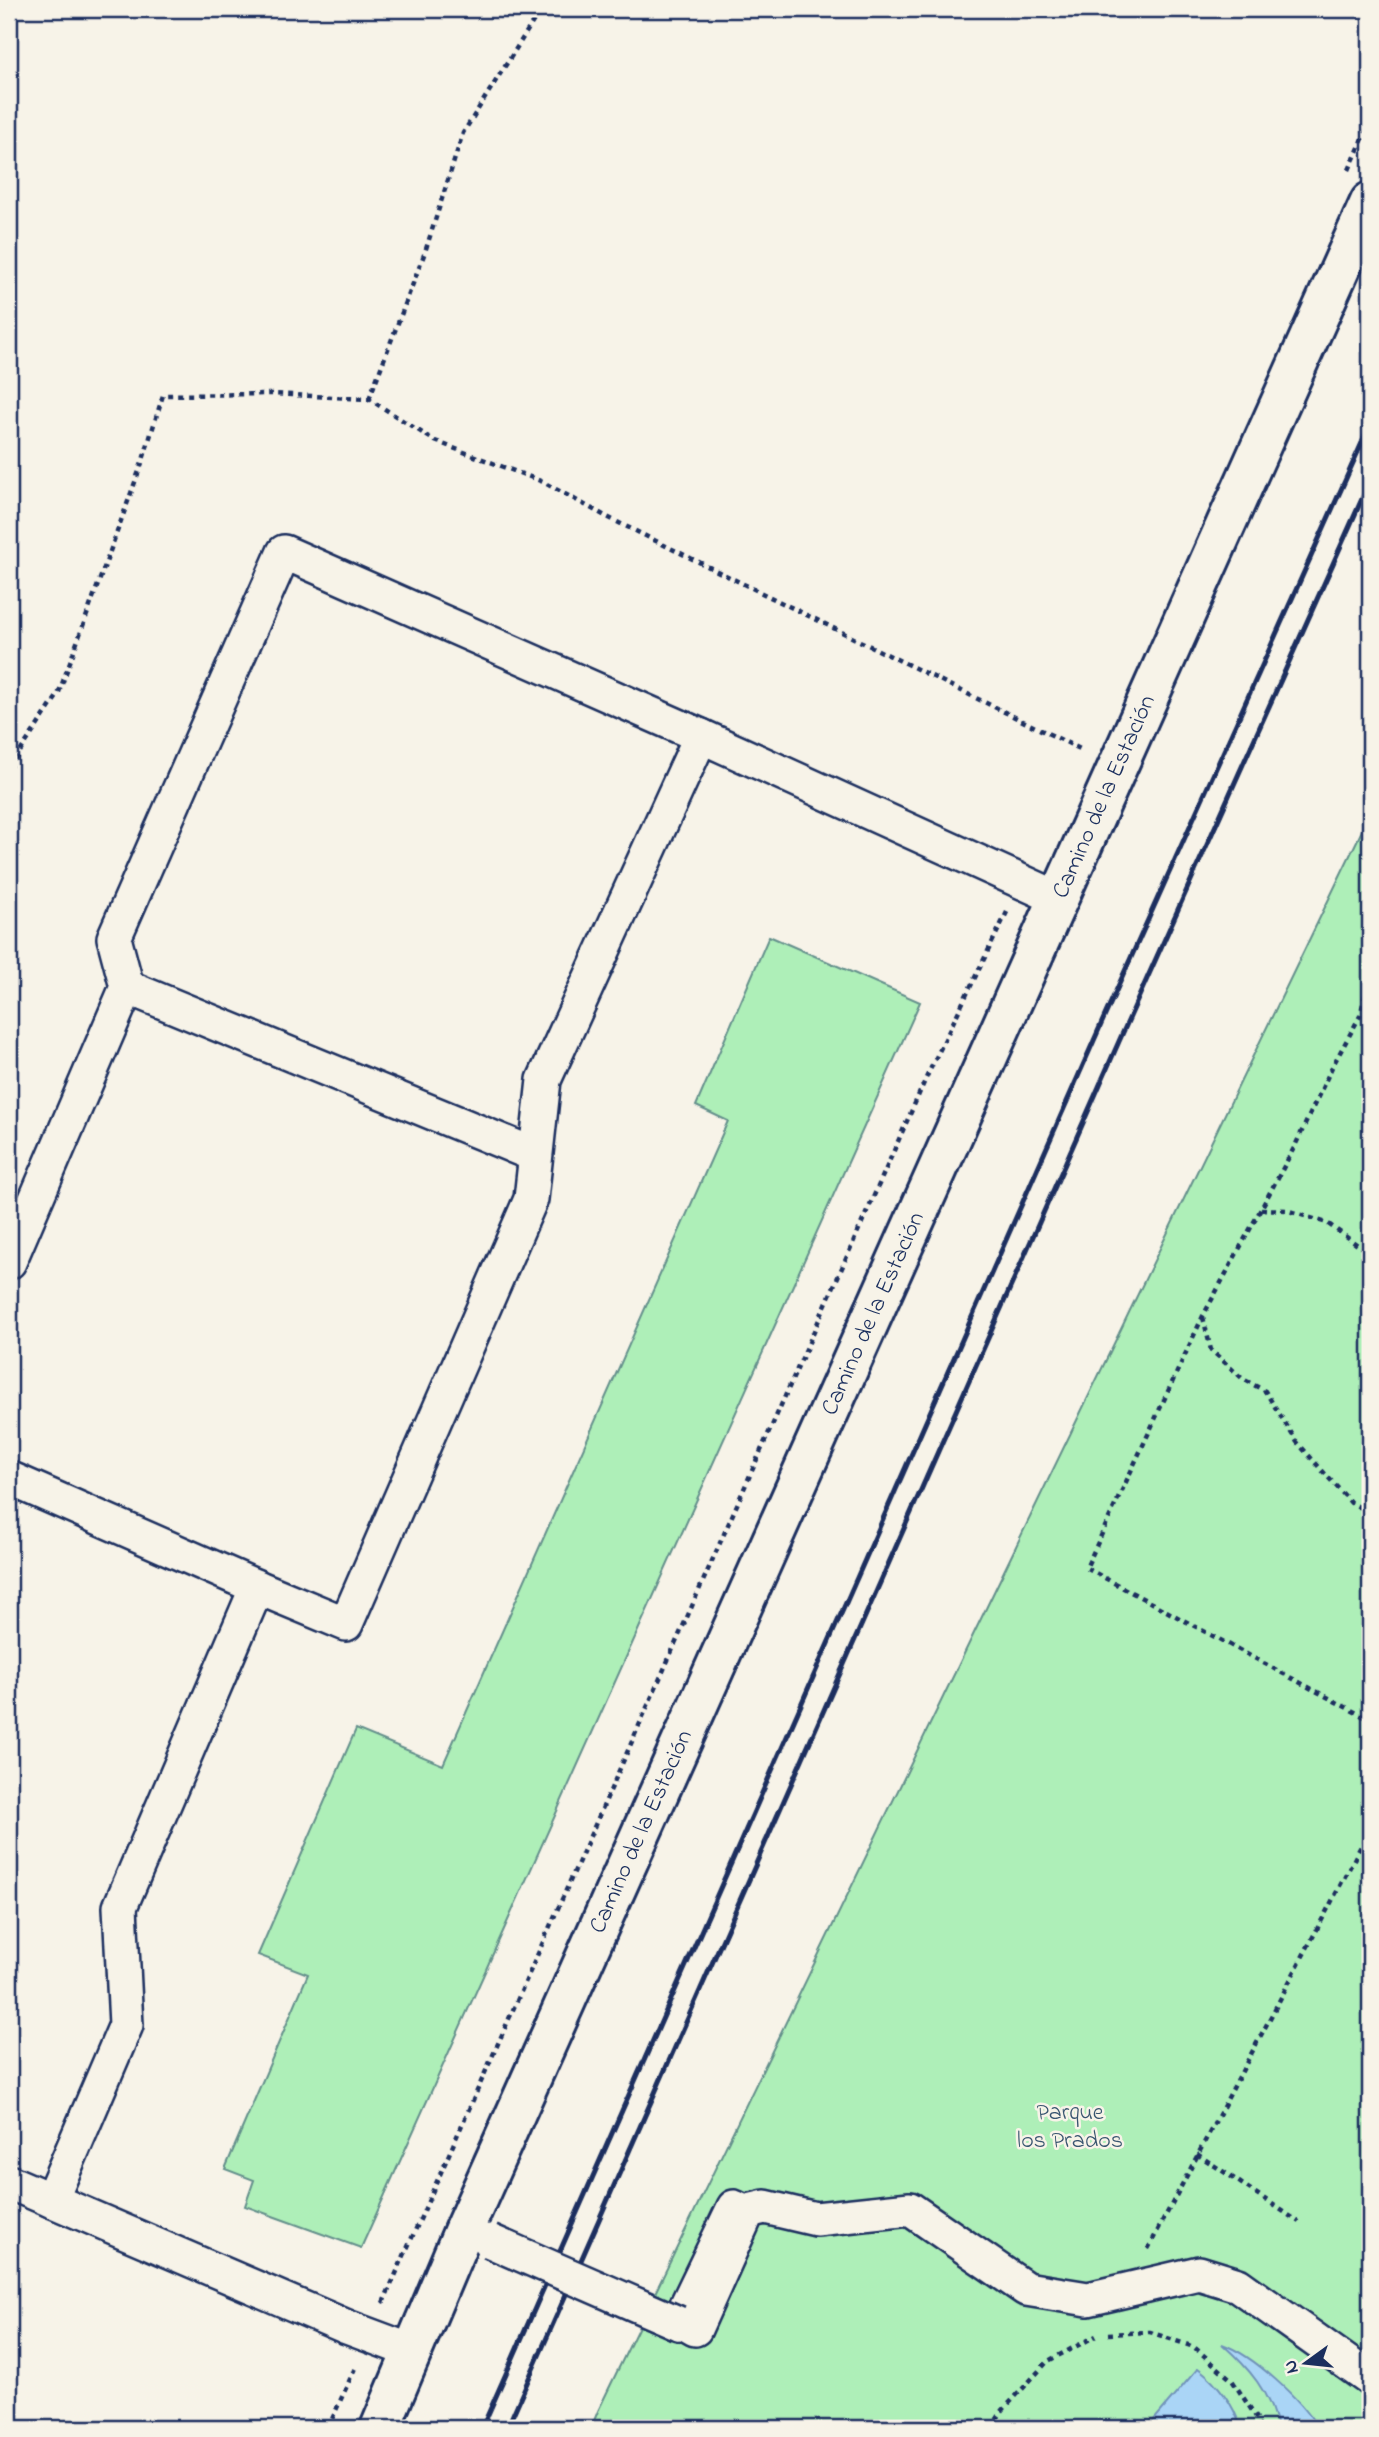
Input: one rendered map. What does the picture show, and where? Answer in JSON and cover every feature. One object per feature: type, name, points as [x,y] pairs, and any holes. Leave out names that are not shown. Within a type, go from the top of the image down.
[{"type":"street","name":"Camino de la Estación","points":[[380,2428],[469,2216],[1118,768],[1359,188]]},
{"type":"street","points":[[9,1262],[127,987],[114,938],[284,551],[1060,899]]},
{"type":"street","points":[[9,1478],[346,1624],[531,1199],[544,1080],[701,736]]},
{"type":"street","points":[[127,987],[535,1155]]},
{"type":"street","points":[[51,2200],[126,2025],[120,1907],[257,1587]]},
{"type":"street","points":[[12,2193],[51,2200],[369,2335],[414,2351]]},
{"type":"street","points":[[490,2241],[678,2323],[734,2207],[740,2210],[688,2325],[695,2329],[748,2211],[765,2207],[816,2218],[910,2209],[1026,2289],[1088,2300],[1199,2273],[1238,2285],[1370,2379]]},
{"type":"path","points":[[369,399],[425,252],[463,133],[541,9]]},
{"type":"path","points":[[1359,188],[1370,123]]},
{"type":"path","points":[[9,768],[58,695],[143,460],[163,395],[271,394],[369,399],[435,441],[543,482],[607,517],[1118,768]]},
{"type":"path","points":[[1076,762],[1088,737]]},
{"type":"path","points":[[328,2428],[927,1076],[1021,882]]},
{"type":"path","points":[[1370,975],[1360,1016],[1332,1067],[1295,1146],[1203,1316],[1086,1568],[1370,1720]]},
{"type":"path","points":[[1260,1209],[1286,1210],[1327,1223],[1370,1254]]},
{"type":"path","points":[[1203,1316],[1211,1350],[1242,1380],[1265,1391],[1297,1442],[1351,1503],[1370,1512]]},
{"type":"path","points":[[1127,2290],[1370,1829]]},
{"type":"path","points":[[1197,2154],[1299,2222]]},
{"type":"path","points":[[991,2428],[1003,2410],[1048,2361],[1100,2334],[1150,2332],[1194,2347],[1232,2380],[1258,2420],[1259,2428]]},
{"type":"green space","name":"Parque los Prados","points":[[1369,816],[1370,2428],[591,2428],[598,2411]]},
{"type":"green space","points":[[769,936],[920,1002],[361,2248],[245,2206],[254,2180],[225,2169],[308,1974],[258,1955],[356,1729],[443,1765],[728,1121],[696,1106]]},
{"type":"water","points":[[1222,2344],[1248,2358],[1276,2380],[1301,2405],[1318,2428],[1277,2428],[1264,2392],[1241,2362]]},
{"type":"water","points":[[1198,2368],[1224,2395],[1241,2428],[1147,2428]]},
{"type":"railway","points":[[482,2428],[1103,1020],[1370,425]]},
{"type":"railway","points":[[507,2428],[1124,1030],[1370,481]]}]
